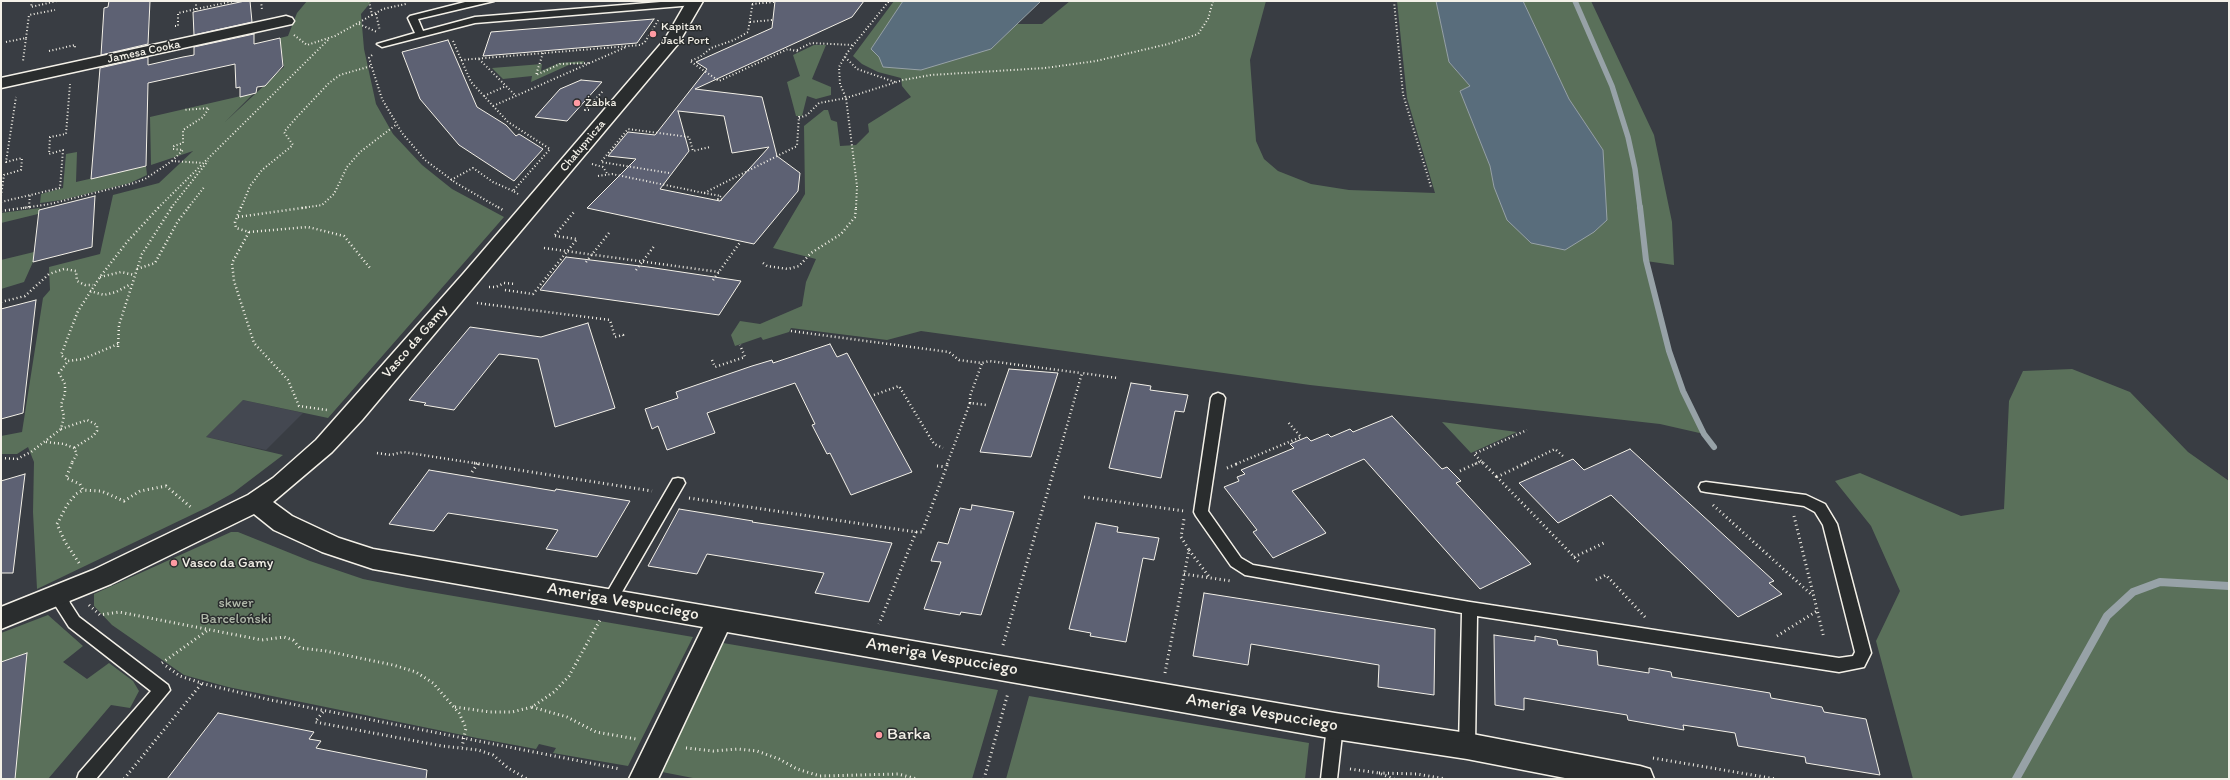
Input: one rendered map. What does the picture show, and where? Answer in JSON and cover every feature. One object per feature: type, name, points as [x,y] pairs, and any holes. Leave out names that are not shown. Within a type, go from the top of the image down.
[{"type":"street","name":"Chałupnicza","points":[[522,204],[672,41],[695,2]]},
{"type":"street","name":"Jamesa Cooka","points":[[1,83],[286,21]]},
{"type":"street","name":"Vasco da Gamy","points":[[1,618],[110,573],[256,502],[281,484],[324,446],[350,418],[522,204]]},
{"type":"street","name":"Ameriga Vespucciego","points":[[256,502],[283,523],[331,545],[373,559],[606,608],[720,619],[1335,726],[1468,746],[1640,779]]},
{"type":"street","points":[[633,774],[660,744],[720,619]]},
{"type":"lane","points":[[420,34],[413,18],[476,2],[489,1]]},
{"type":"lane","points":[[382,44],[475,20],[655,3],[695,2]]},
{"type":"lane","points":[[1218,398],[1201,512],[1236,562],[1250,571],[1470,608],[1838,664],[1858,662],[1863,653],[1830,524],[1820,508],[1806,501],[1706,487]]},
{"type":"lane","points":[[606,608],[678,483]]},
{"type":"lane","points":[[61,594],[63,605],[74,622],[162,690],[85,779]]},
{"type":"lane","points":[[1468,746],[1470,608]]},
{"type":"lane","points":[[1330,779],[1335,726]]},
{"type":"path","points":[[32,1],[31,7],[57,2]]},
{"type":"path","points":[[196,1],[196,9]]},
{"type":"path","points":[[173,27],[178,26],[178,13],[234,1]]},
{"type":"path","points":[[369,1],[372,15]]},
{"type":"path","points":[[763,263],[767,266],[788,269],[799,266],[811,253],[844,231],[855,217],[857,186],[846,98],[838,76],[839,67],[853,45],[889,1]]},
{"type":"path","points":[[704,193],[797,146],[799,117],[807,115],[819,103],[846,98],[896,82],[931,75],[1045,68],[1096,61],[1168,44],[1198,34],[1208,19],[1213,1]]},
{"type":"path","points":[[1394,1],[1403,94],[1431,187]]},
{"type":"path","points":[[286,21],[295,37],[307,45],[329,39],[359,24],[383,9],[412,2]]},
{"type":"path","points":[[774,2],[753,2],[748,32],[742,37],[711,48],[700,57],[690,62],[719,81],[788,49],[799,51],[811,43],[853,45]]},
{"type":"path","points":[[22,67],[30,15],[55,10]]},
{"type":"path","points":[[359,24],[380,34],[376,14]]},
{"type":"path","points":[[461,60],[626,46],[645,42],[660,17]]},
{"type":"path","points":[[750,22],[772,20]]},
{"type":"path","points":[[451,37],[471,82],[508,122],[550,149],[513,190]]},
{"type":"path","points":[[6,42],[26,38]]},
{"type":"path","points":[[68,361],[61,355],[61,350],[78,312],[100,277],[154,212],[329,39]]},
{"type":"path","points":[[382,44],[369,58],[382,99],[397,124],[425,160],[451,180],[504,211],[522,204],[513,190],[493,182],[473,168],[451,180]]},
{"type":"path","points":[[493,106],[626,46]]},
{"type":"path","points":[[543,53],[536,75],[560,64],[591,63]]},
{"type":"path","points":[[845,57],[857,69],[867,74],[896,82]]},
{"type":"path","points":[[479,59],[516,96]]},
{"type":"path","points":[[370,268],[344,236],[308,227],[249,232],[236,228],[235,222],[238,218],[250,186],[258,175],[293,145],[287,139],[284,132],[296,118],[329,83],[340,75],[372,66]]},
{"type":"path","points":[[1,202],[60,188],[63,150],[49,154],[50,137],[66,134],[70,80]]},
{"type":"path","points":[[484,96],[506,86]]},
{"type":"path","points":[[1,196],[4,174],[21,170],[22,158],[6,162],[17,92]]},
{"type":"path","points":[[1,211],[50,206],[134,184],[145,179],[172,162],[183,150],[173,149],[174,146],[183,143],[183,130],[203,116],[209,108],[183,110]]},
{"type":"path","points":[[238,218],[322,205],[334,194],[347,167],[360,152],[397,124]]},
{"type":"path","points":[[669,174],[655,172],[641,166],[601,162],[628,129],[689,137],[693,151],[710,147]]},
{"type":"path","points":[[172,162],[204,163]]},
{"type":"path","points":[[61,429],[64,416],[61,405],[65,393],[65,384],[60,378],[59,373],[61,368],[68,361],[83,359],[118,345],[119,325],[130,284],[136,269],[152,236],[204,163]]},
{"type":"path","points":[[587,163],[603,168],[608,175]]},
{"type":"path","points":[[598,176],[612,174],[721,196],[718,199],[723,200]]},
{"type":"path","points":[[136,269],[155,263],[162,253],[178,221],[205,186]]},
{"type":"path","points":[[29,207],[30,194]]},
{"type":"path","points":[[505,290],[533,294],[576,239],[555,236],[574,212]]},
{"type":"path","points":[[249,232],[232,263],[234,281],[254,344],[288,380],[299,406],[333,411]]},
{"type":"path","points":[[586,262],[609,233]]},
{"type":"path","points":[[713,280],[741,241]]},
{"type":"path","points":[[636,270],[655,244]]},
{"type":"path","points":[[544,248],[718,272]]},
{"type":"path","points":[[1,302],[25,296],[37,287],[49,274],[64,269],[76,271],[77,281],[86,285],[94,285]]},
{"type":"path","points":[[100,277],[122,272],[134,276]]},
{"type":"path","points":[[485,286],[496,287],[504,283],[516,284]]},
{"type":"path","points":[[90,291],[104,295],[116,292],[130,284]]},
{"type":"path","points":[[473,307],[478,302],[610,320],[615,337],[623,335],[624,338]]},
{"type":"path","points":[[791,331],[949,352],[959,360],[982,363],[989,361],[1117,378]]},
{"type":"path","points":[[712,360],[715,367],[745,357],[740,345]]},
{"type":"path","points":[[670,496],[922,532],[970,403],[970,396],[982,363]]},
{"type":"path","points":[[1002,649],[1082,373]]},
{"type":"path","points":[[874,395],[899,386],[934,444],[943,448]]},
{"type":"path","points":[[970,403],[986,405]]},
{"type":"path","points":[[1,458],[17,459],[46,442],[61,429],[87,420],[97,425],[97,431],[93,436],[74,448]]},
{"type":"path","points":[[1226,469],[1300,437],[1287,421]]},
{"type":"path","points":[[1528,430],[1474,454],[1580,563]]},
{"type":"path","points":[[46,442],[64,444],[74,448],[77,454],[67,471],[66,478],[80,484],[83,490]]},
{"type":"path","points":[[1497,477],[1556,449],[1564,456]]},
{"type":"path","points":[[377,453],[391,455],[402,452],[478,463],[647,489],[655,494]]},
{"type":"path","points":[[1460,471],[1481,461]]},
{"type":"path","points":[[472,472],[478,463]]},
{"type":"path","points":[[936,466],[946,468]]},
{"type":"path","points":[[77,560],[65,542],[57,524],[67,505],[76,494],[83,490],[101,491],[124,501],[140,491],[153,487],[166,486],[197,514]]},
{"type":"path","points":[[1732,491],[1734,501],[1717,499],[1710,502],[1813,596]]},
{"type":"path","points":[[1084,497],[1190,512]]},
{"type":"path","points":[[1791,499],[1824,638]]},
{"type":"path","points":[[1185,512],[1181,537],[1210,578]]},
{"type":"path","points":[[871,645],[916,532]]},
{"type":"path","points":[[1574,557],[1606,542]]},
{"type":"path","points":[[1161,695],[1189,550]]},
{"type":"path","points":[[1596,580],[1606,575],[1648,620]]},
{"type":"path","points":[[87,599],[87,603],[104,620]]},
{"type":"path","points":[[454,707],[490,712],[512,712],[532,707],[554,692],[569,676],[606,608]]},
{"type":"path","points":[[1770,641],[1817,611]]},
{"type":"path","points":[[100,615],[119,612],[262,640],[284,637],[293,640],[300,648],[326,651],[362,660],[393,664],[416,672],[433,683],[454,707],[466,728],[462,747]]},
{"type":"path","points":[[162,663],[209,629]]},
{"type":"path","points":[[156,659],[180,676],[202,683],[323,712],[633,774]]},
{"type":"path","points":[[124,779],[202,683]]},
{"type":"path","points":[[984,779],[1010,686]]},
{"type":"path","points":[[532,707],[566,717],[596,732],[660,744],[713,751],[738,749],[757,751],[820,776],[871,776],[898,774],[917,779]]},
{"type":"path","points":[[323,712],[315,722],[442,746],[462,747],[493,755],[508,768],[527,779]]},
{"type":"path","points":[[1344,768],[1379,773],[1417,774],[1446,779]]},
{"type":"path","points":[[1379,773],[1394,779]]},
{"type":"shaded area","points":[[243,400],[303,413],[266,450],[206,437]]},
{"type":"green space","points":[[307,1],[375,1],[371,2],[361,14],[364,49],[376,104],[393,134],[422,165],[452,189],[504,217],[328,418],[243,400],[206,437],[283,455],[233,493],[208,507],[37,589],[33,512],[34,462],[28,447],[17,454],[1,454],[1,436],[22,432],[43,298],[50,290],[49,267],[100,254],[113,195],[159,183],[193,151],[151,165],[150,117],[254,93],[225,122],[284,67],[280,38],[288,36],[297,13]]},
{"type":"green space","points":[[894,1],[903,1],[871,49],[879,57],[991,49],[1016,24],[1042,24],[1070,1],[1266,1],[1250,60],[1256,141],[1264,159],[1278,171],[1311,184],[1349,190],[1435,193],[1407,98],[1397,1],[1436,1],[1449,62],[1470,86],[1460,91],[1490,166],[1494,187],[1603,150],[1569,99],[1523,1],[1591,1],[1654,135],[1672,222],[1674,265],[1646,261],[1669,351],[1683,392],[1704,434],[1660,424],[1310,385],[921,331],[887,340],[791,328],[789,332],[763,340],[761,337],[735,346],[731,335],[740,321],[760,324],[802,306],[806,282],[816,259],[773,248],[805,194],[804,126],[824,110],[828,110],[831,120],[837,122],[840,146],[856,145],[869,132],[868,124],[911,97],[902,86],[901,78],[878,72],[862,64],[853,56]]},
{"type":"green space","points":[[814,45],[826,45],[812,79],[831,87],[831,95],[816,99],[807,96],[802,116],[796,116],[787,82],[800,76],[793,55]]},
{"type":"green space","points":[[584,61],[583,64],[571,64],[531,82],[532,76],[503,79],[492,68],[542,64],[541,71],[559,63]]},
{"type":"green space","points":[[77,152],[76,182],[146,166],[147,175],[130,183],[62,200],[40,203],[41,194],[63,188],[66,154]]},
{"type":"green space","points":[[40,208],[38,214],[1,223],[1,213]]},
{"type":"green space","points":[[34,252],[33,262],[24,282],[1,289],[1,260]]},
{"type":"green space","points":[[2072,369],[2130,392],[2188,452],[2229,481],[2229,779],[1913,779],[1876,641],[1900,591],[1871,526],[1835,481],[1860,473],[1961,516],[2004,509],[2009,401],[2023,371]]},
{"type":"green space","points":[[1442,422],[1517,432],[1471,453]]},
{"type":"green space","name":"skwer Barceloński","points":[[231,532],[238,532],[310,561],[363,579],[407,588],[693,637],[628,766],[553,753],[556,748],[539,744],[536,749],[477,738],[228,687],[184,675],[112,625],[94,606],[94,594]]},
{"type":"green space","points":[[48,615],[83,646],[63,662],[87,679],[109,663],[133,681],[139,691],[130,708],[111,705],[48,779],[1,779],[1,758],[18,752],[27,653],[1,662],[1,633]]},
{"type":"green space","points":[[723,643],[998,690],[972,779],[698,779],[662,772]]},
{"type":"green space","points":[[1029,696],[1309,743],[1305,779],[1006,779]]},
{"type":"water","points":[[903,1],[1041,1],[991,49],[921,70],[883,67],[879,57],[871,49]]},
{"type":"water","points":[[1436,1],[1523,1],[1569,99],[1603,150],[1607,220],[1594,232],[1565,250],[1531,243],[1507,220],[1494,187],[1490,166],[1460,91],[1470,86],[1449,62]]},
{"type":"building","points":[[109,1],[150,1],[148,44],[101,55],[104,8],[108,7]]},
{"type":"building","points":[[250,1],[252,22],[194,35],[193,12]]},
{"type":"building","points":[[775,1],[864,1],[852,17],[695,89],[762,97],[777,156],[800,173],[798,191],[754,244],[587,208],[636,159],[608,156],[628,132],[655,135],[707,69],[696,62],[772,28]],"holes":[[[678,111],[724,116],[732,153],[769,147],[720,201],[660,189],[689,151]]]},
{"type":"building","points":[[654,19],[637,43],[483,56],[491,32]]},
{"type":"building","points":[[254,34],[254,44],[280,38],[283,66],[265,86],[257,87],[256,93],[240,97],[240,87],[236,88],[235,64],[148,83],[146,166],[91,179],[100,68],[148,57],[148,65],[194,55],[194,47]]},
{"type":"building","points":[[448,40],[477,107],[506,125],[516,136],[519,134],[543,149],[514,181],[459,145],[420,99],[402,52]]},
{"type":"building","points":[[581,80],[602,82],[567,121],[535,117],[560,89]]},
{"type":"building","points":[[95,196],[92,247],[33,262],[39,210]]},
{"type":"building","points":[[566,257],[648,267],[741,281],[719,315],[540,290]]},
{"type":"building","points":[[36,300],[23,413],[1,419],[1,309]]},
{"type":"building","points":[[588,323],[615,408],[555,427],[538,359],[499,354],[454,410],[424,405],[426,403],[409,400],[470,327],[541,337]]},
{"type":"building","points":[[830,344],[837,357],[847,353],[912,472],[851,495],[830,453],[827,454],[812,425],[815,424],[795,383],[707,413],[715,433],[667,450],[658,426],[652,429],[645,409],[678,398],[676,392],[752,366],[772,360],[773,363]]},
{"type":"building","points":[[1009,369],[1058,373],[1031,457],[980,452]]},
{"type":"building","points":[[1131,383],[1151,386],[1150,390],[1188,395],[1184,412],[1175,411],[1161,478],[1109,468]]},
{"type":"building","points":[[1392,416],[1442,469],[1447,467],[1461,481],[1456,483],[1531,564],[1480,589],[1364,459],[1292,491],[1326,533],[1273,558],[1253,532],[1257,530],[1224,487],[1239,481],[1237,477],[1245,474],[1241,470],[1294,448],[1290,444],[1307,437],[1311,441],[1328,434],[1331,437],[1350,429],[1353,432]]},
{"type":"building","points":[[1630,449],[1774,581],[1769,583],[1782,594],[1738,617],[1611,495],[1558,523],[1519,483],[1573,459],[1584,470]]},
{"type":"building","points":[[429,470],[555,491],[556,489],[630,501],[597,557],[546,549],[558,530],[553,529],[448,513],[434,531],[389,524]]},
{"type":"building","points":[[25,474],[13,573],[1,573],[1,481]]},
{"type":"building","points":[[972,505],[1014,512],[981,615],[961,612],[960,615],[924,609],[941,562],[931,561],[938,542],[948,544],[960,508],[971,510]]},
{"type":"building","points":[[679,509],[753,521],[752,522],[892,543],[869,602],[815,593],[824,573],[707,554],[697,574],[648,566]]},
{"type":"building","points":[[1096,523],[1118,527],[1117,532],[1159,538],[1154,560],[1143,558],[1126,642],[1090,636],[1091,633],[1069,629]]},
{"type":"building","points":[[1204,593],[1435,629],[1434,695],[1378,687],[1379,665],[1251,644],[1248,665],[1193,656]]},
{"type":"building","points":[[1494,635],[1535,641],[1535,636],[1557,640],[1558,645],[1597,651],[1598,665],[1649,673],[1649,668],[1671,672],[1672,677],[1770,693],[1771,698],[1822,707],[1824,712],[1866,719],[1880,775],[1806,763],[1805,757],[1738,746],[1735,733],[1683,725],[1684,730],[1628,720],[1627,715],[1524,698],[1524,710],[1495,705]]},
{"type":"building","points":[[27,653],[15,779],[1,779],[1,662]]},
{"type":"building","points":[[218,713],[314,732],[309,739],[321,741],[316,748],[427,770],[426,779],[167,779]]},
{"type":"waterway","points":[[1575,1],[1612,86],[1628,137],[1635,169],[1640,208]]},
{"type":"waterway","points":[[1640,207],[1646,260],[1669,351],[1683,391],[1704,434],[1714,447]]},
{"type":"waterway","points":[[2016,779],[2107,616],[2133,592],[2160,582],[2229,586]]},
{"type":"place","name":"Kapitan Jack Port","points":[[653,34]]},
{"type":"place","name":"Żabka","points":[[577,103]]},
{"type":"place","name":"Vasco da Gamy","points":[[174,563]]},
{"type":"place","name":"Barka","points":[[879,735]]}]
